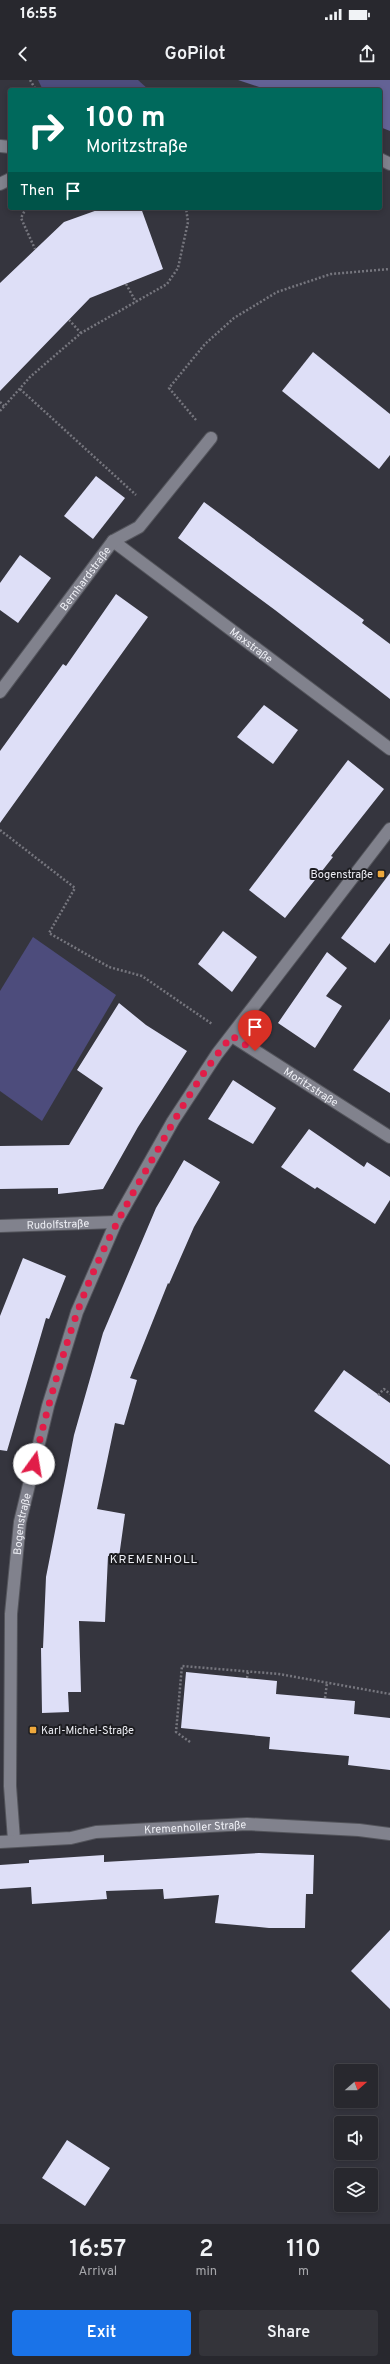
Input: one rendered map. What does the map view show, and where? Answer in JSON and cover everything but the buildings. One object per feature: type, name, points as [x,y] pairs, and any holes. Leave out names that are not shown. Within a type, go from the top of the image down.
[{"type":"street","name":"Bernhardstraße","points":[[0,692],[113,541],[139,527],[211,438]]},
{"type":"street","name":"Maxstraße","points":[[113,541],[390,749]]},
{"type":"street","name":"Bogenstraße","points":[[14,1840],[10,1786],[11,1614],[20,1522],[48,1406],[77,1312],[116,1222],[173,1121],[217,1054],[390,828]]},
{"type":"street","name":"Moritzstraße","points":[[232,1036],[390,1137]]},
{"type":"street","name":"Rudolfstraße","points":[[0,1226],[116,1222]]},
{"type":"street","name":"Kremenholler Straße","points":[[0,1842],[14,1840],[71,1838],[96,1832],[247,1824],[359,1830],[390,1834]]},
{"type":"path","points":[[25,210],[21,218],[35,250]]},
{"type":"path","points":[[0,411],[20,389],[81,333],[167,284],[178,268],[188,222],[186,210]]},
{"type":"path","points":[[211,438],[169,388],[205,344],[234,318],[277,292],[331,274],[390,269]]},
{"type":"path","points":[[126,284],[136,302]]},
{"type":"path","points":[[69,320],[81,333]]},
{"type":"path","points":[[20,389],[152,510]]},
{"type":"path","points":[[0,402],[4,406]]},
{"type":"path","points":[[0,830],[75,888],[49,933],[109,967],[142,976],[232,1036]]},
{"type":"path","points":[[378,1395],[384,1390],[390,1394]]},
{"type":"path","points":[[190,1742],[176,1732],[182,1666],[248,1671],[390,1694]]},
{"type":"path","points":[[247,1678],[248,1671]]},
{"type":"path","points":[[325,1698],[327,1683]]},
{"type":"shaded area","points":[[38,80],[138,80],[147,88],[42,88]]},
{"type":"shaded area","points":[[238,80],[390,80],[390,131],[382,128],[382,88],[262,88]]},
{"type":"shaded area","points":[[33,937],[116,995],[42,1121],[0,1091],[0,991]]},
{"type":"place","name":"Bogenstraße","points":[[381,874]]},
{"type":"place","name":"Karl-Michel-Straße","points":[[33,1730]]},
{"type":"district","name":"KREMENHOLL","points":[[154,1559]]},
{"type":"route","points":[[34,1464],[48,1406],[77,1312],[116,1222],[173,1121],[217,1054],[232,1036],[255,1051]]}]
